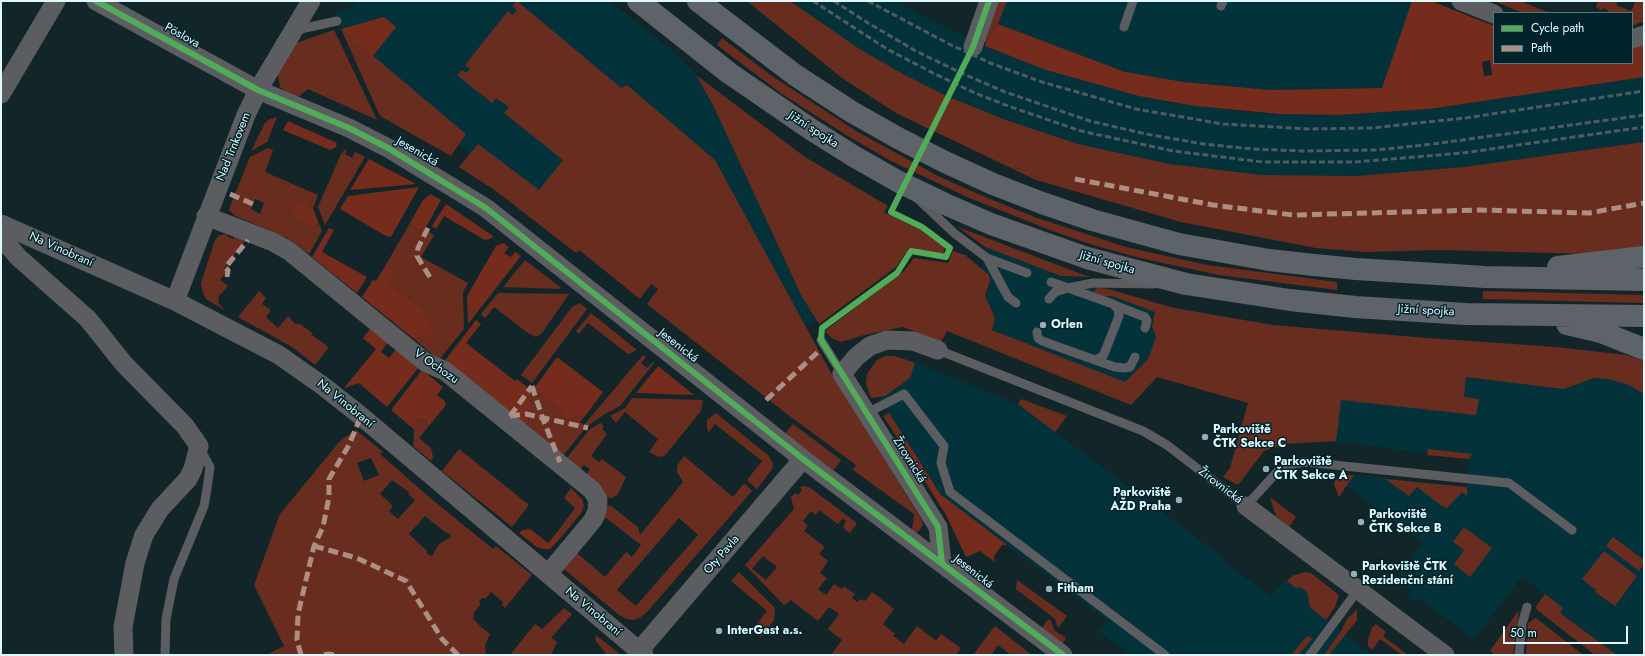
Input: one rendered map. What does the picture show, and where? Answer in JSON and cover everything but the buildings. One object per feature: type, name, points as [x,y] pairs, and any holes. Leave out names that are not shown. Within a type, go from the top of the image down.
[{"type":"highway","name":"Jižní spojka","points":[[638,1],[729,73],[770,102],[818,134],[899,182],[991,224],[1039,242],[1122,268],[1186,284],[1290,300],[1355,307],[1466,314],[1644,316]]},
{"type":"highway","points":[[698,1],[783,66],[852,112],[945,162],[1042,204],[1136,233],[1224,253],[1268,260],[1356,269],[1485,277],[1644,280]]},
{"type":"highway","points":[[1485,277],[1644,256]]},
{"type":"highway","points":[[1515,314],[1601,332],[1644,349]]},
{"type":"street","points":[[1,94],[56,1]]},
{"type":"street","name":"Pöslova","points":[[96,1],[258,90]]},
{"type":"street","name":"Nad Trnkovem","points":[[175,301],[206,216],[246,115],[258,90],[311,1]]},
{"type":"street","points":[[973,47],[989,1]]},
{"type":"street","points":[[1633,39],[1644,35]]},
{"type":"street","name":"Jesenická","points":[[258,90],[349,128],[388,148],[486,208],[803,459],[1063,655]]},
{"type":"street","name":"V Ochozu","points":[[206,216],[273,242],[289,251],[426,362],[445,371],[592,490],[598,500],[597,511],[593,520],[548,574]]},
{"type":"street","name":"Na Vinobraní","points":[[1,224],[175,301],[280,354],[323,386],[642,653]]},
{"type":"street","points":[[1,237],[18,257],[88,319],[124,364],[185,426],[199,446],[193,468],[188,479],[160,509],[144,535],[135,563],[123,627],[124,655]]},
{"type":"street","name":"Žirovnická","points":[[938,350],[913,341],[887,340],[870,346],[856,357],[842,374],[938,527],[942,563]]},
{"type":"street","name":"Oty Pavla","points":[[642,653],[803,459]]},
{"type":"street","name":"Žirovnická","points":[[1246,506],[1445,655]]},
{"type":"lane","points":[[1124,27],[1133,1]]},
{"type":"lane","points":[[294,30],[337,20]]},
{"type":"lane","points":[[899,182],[954,233],[987,258],[1027,273]]},
{"type":"lane","points":[[987,258],[1008,297],[1016,303]]},
{"type":"lane","points":[[1051,282],[1145,317],[1147,321],[1145,328]]},
{"type":"lane","points":[[1049,299],[1055,292],[1093,283],[1186,284]]},
{"type":"lane","points":[[1095,360],[1102,357],[1104,354],[1119,316],[1118,309],[1113,304]]},
{"type":"lane","points":[[1037,332],[1038,338],[1042,341],[1115,367],[1130,367],[1135,357]]},
{"type":"lane","points":[[822,340],[842,374]]},
{"type":"lane","name":"Žirovnická","points":[[938,350],[1143,431],[1167,445],[1246,506]]},
{"type":"lane","points":[[867,413],[904,394],[944,446],[941,464],[950,492],[1165,655]]},
{"type":"lane","points":[[165,655],[166,619],[174,579],[204,506],[207,489],[210,467],[199,446]]},
{"type":"lane","points":[[1246,506],[1277,472],[1293,464],[1305,462],[1509,483],[1572,530]]},
{"type":"lane","points":[[1310,655],[1358,590]]},
{"type":"lane","points":[[1519,655],[1522,624],[1527,606]]},
{"type":"shaded area","points":[[359,1],[610,1],[666,46],[696,75],[713,105],[801,295],[816,320],[805,326],[761,245],[540,206],[445,134],[353,55],[335,13],[350,7]]},
{"type":"shaded area","points":[[517,1],[621,88],[627,85],[715,160],[831,373],[921,519],[923,524],[920,530],[915,533],[912,530],[914,514],[853,470],[856,465],[787,414],[647,304],[658,289],[651,284],[640,299],[579,250],[576,253],[496,191],[459,167],[478,144],[539,190],[563,160],[504,113],[509,107],[496,98],[492,103],[457,75],[462,70],[466,73],[470,69],[465,65],[508,11],[513,15],[517,10],[512,6]]},
{"type":"shaded area","points":[[747,1],[790,1],[858,48],[905,75],[947,96],[1003,119],[1078,144],[1170,164],[1262,175],[1357,176],[1464,167],[1644,142],[1644,250],[1591,254],[1440,250],[1366,252],[1316,248],[1181,222],[1036,180],[896,113],[842,78]]},
{"type":"shaded area","points":[[790,1],[895,1],[955,32],[995,50],[1080,80],[1167,102],[1254,113],[1339,115],[1429,109],[1644,77],[1644,142],[1464,167],[1357,176],[1262,175],[1170,164],[1078,144],[1037,131],[970,106],[905,75],[858,48]]},
{"type":"shaded area","points":[[995,1],[1007,1],[998,24],[986,42],[982,38]]},
{"type":"shaded area","points":[[1007,1],[1407,1],[1412,3],[1382,88],[1269,90],[1184,82],[1125,72],[998,24]]},
{"type":"shaded area","points":[[1412,1],[1431,1],[1493,26],[1493,64],[1633,64],[1633,46],[1644,42],[1644,77],[1429,109],[1339,115],[1280,114],[1195,106],[1139,96],[1046,70],[985,46],[998,24],[1125,72],[1184,82],[1269,90],[1382,88]],"holes":[[[1490,60],[1492,75],[1484,76],[1482,62]]]},
{"type":"shaded area","points":[[1494,1],[1521,1],[1547,12],[1521,12]]},
{"type":"shaded area","points":[[1598,1],[1618,1],[1616,5],[1631,11],[1636,1],[1644,1],[1644,21],[1633,26],[1633,12],[1609,12],[1605,8],[1601,10],[1596,7]]},
{"type":"shaded area","points":[[384,17],[396,27],[372,57],[341,29]]},
{"type":"shaded area","points":[[341,29],[466,134],[451,156],[380,116]]},
{"type":"shaded area","points":[[334,30],[377,120],[308,89],[297,98],[287,93],[280,87],[277,68],[296,43]]},
{"type":"shaded area","points":[[722,38],[769,74],[856,131],[938,176],[978,194],[1037,218],[1126,247],[1207,265],[1337,282],[1337,290],[1219,275],[1140,258],[1093,245],[1050,230],[967,197],[891,161],[848,136],[782,94],[717,45]]},
{"type":"shaded area","points":[[696,75],[805,157],[888,206],[884,212],[920,230],[945,248],[943,254],[909,248],[896,267],[819,324],[801,295],[713,105]]},
{"type":"shaded area","points":[[277,117],[267,142],[251,151],[265,123],[270,119]]},
{"type":"shaded area","points":[[288,121],[337,143],[336,147],[330,150],[283,130]]},
{"type":"shaded area","points":[[268,148],[273,150],[265,172],[318,195],[313,208],[306,203],[310,226],[319,224],[322,231],[309,254],[287,238],[235,216],[230,211],[229,209],[250,157]],"holes":[[[255,199],[264,203],[260,214],[251,209]]]},
{"type":"shaded area","points":[[347,148],[345,154],[352,158],[355,152],[365,157],[325,225],[318,207],[341,154]]},
{"type":"shaded area","points":[[369,159],[416,184],[350,190]]},
{"type":"shaded area","points":[[419,187],[391,237],[386,236],[340,209],[348,196]]},
{"type":"shaded area","points":[[430,194],[441,200],[425,229],[418,229],[410,223],[423,200]]},
{"type":"shaded area","points":[[297,203],[306,203],[313,208],[319,224],[310,226],[296,218],[293,208]]},
{"type":"shaded area","points":[[446,204],[493,236],[492,238],[485,240],[444,216],[436,229],[432,226]]},
{"type":"shaded area","points":[[410,223],[418,229],[425,229],[434,235],[421,257],[468,283],[463,293],[464,329],[439,360],[414,339],[434,336],[421,307],[387,282],[384,268]]},
{"type":"shaded area","points":[[958,227],[1091,277],[1061,276],[985,247]]},
{"type":"shaded area","points":[[329,228],[334,230],[322,252],[367,277],[357,293],[312,257]]},
{"type":"shaded area","points":[[226,234],[228,237],[233,239],[234,237],[245,241],[224,268],[227,271],[220,280],[228,286],[219,296],[218,303],[226,311],[206,299],[201,283],[215,240],[220,235]]},
{"type":"shaded area","points":[[503,243],[509,247],[504,253],[511,257],[515,252],[521,256],[468,324],[467,296],[496,246]]},
{"type":"shaded area","points":[[985,247],[1061,276],[1174,308],[1216,316],[1273,325],[1382,335],[1591,350],[1644,386],[1644,648],[1639,655],[1617,655],[1560,613],[1563,608],[1522,576],[1474,639],[1420,599],[1417,603],[1407,596],[1411,591],[1396,580],[1423,543],[1346,485],[1354,475],[1467,487],[1469,459],[1336,441],[1283,444],[1264,451],[1238,485],[1223,477],[1230,468],[1248,403],[1157,377],[1144,390],[992,330],[995,318],[985,296],[990,284],[982,268]]},
{"type":"shaded area","points":[[953,251],[965,255],[989,275],[990,281],[985,296],[995,318],[992,330],[1125,382],[1148,359],[1156,337],[1152,326],[1155,312],[1112,296],[1098,296],[1094,294],[1094,291],[1097,288],[1108,289],[1174,308],[1273,325],[1556,347],[1626,355],[1644,361],[1644,394],[1629,385],[1608,379],[1594,378],[1564,389],[1466,377],[1464,397],[1479,399],[1476,415],[1341,400],[1336,441],[1283,444],[1264,451],[1238,485],[1223,477],[1230,468],[1248,403],[1157,377],[1131,405],[947,331],[941,342],[903,327],[864,335],[841,342],[832,338],[825,331],[904,271],[914,258],[948,263]]},
{"type":"shaded area","points":[[525,260],[560,287],[561,289],[503,287]]},
{"type":"shaded area","points":[[384,268],[394,270],[387,282],[421,307],[435,336],[414,339],[362,297],[373,280],[376,281]]},
{"type":"shaded area","points":[[259,291],[266,298],[262,304],[271,310],[266,317],[278,328],[288,316],[295,324],[300,324],[311,332],[313,336],[329,347],[315,365],[292,347],[238,317]]},
{"type":"shaded area","points":[[1483,291],[1644,295],[1644,303],[1483,299]]},
{"type":"shaded area","points":[[498,293],[569,294],[542,333],[536,337],[528,333],[494,307],[485,318],[481,314]]},
{"type":"shaded area","points":[[580,303],[587,309],[532,383],[521,375],[572,307]]},
{"type":"shaded area","points":[[591,313],[637,350],[628,354],[588,323],[579,334],[576,331]]},
{"type":"shaded area","points":[[476,320],[481,324],[466,343],[515,381],[517,379],[532,391],[557,357],[603,392],[586,415],[566,420],[558,409],[538,392],[530,397],[531,407],[527,429],[443,363]]},
{"type":"shaded area","points":[[370,329],[388,342],[381,352],[389,358],[396,349],[419,367],[387,407],[359,383],[344,388],[376,349],[363,338]]},
{"type":"shaded area","points":[[643,355],[646,357],[641,363],[647,368],[653,362],[654,363],[620,406],[586,427],[562,457],[527,429],[531,407],[530,397],[538,392],[558,409],[566,420],[586,415],[580,422],[584,425]]},
{"type":"shaded area","points":[[885,356],[895,356],[915,363],[910,378],[885,396],[871,398],[866,384],[867,374],[877,360]]},
{"type":"shaded area","points":[[904,358],[1018,404],[1225,559],[1223,561],[1271,597],[1280,585],[1287,581],[1296,588],[1300,587],[1307,592],[1310,607],[1373,655],[1130,655],[1099,632],[1107,620],[1007,545],[1002,545],[994,556],[995,562],[972,544],[874,390]]},
{"type":"shaded area","points":[[658,366],[694,395],[636,393]]},
{"type":"shaded area","points":[[422,370],[443,387],[437,395],[444,400],[446,405],[428,427],[426,419],[415,421],[415,430],[391,410]]},
{"type":"shaded area","points":[[632,398],[703,400],[701,411],[667,453],[664,456],[658,457],[649,452],[658,439],[625,412],[616,423],[610,416],[625,408]]},
{"type":"shaded area","points":[[1021,399],[1067,416],[1055,432],[1018,404]]},
{"type":"shaded area","points":[[716,413],[769,456],[773,464],[772,469],[757,489],[747,480],[762,461],[715,424],[709,432],[707,429],[707,420]]},
{"type":"shaded area","points":[[889,413],[915,454],[910,457],[883,416]]},
{"type":"shaded area","points":[[426,419],[428,427],[419,438],[431,448],[433,457],[431,461],[413,446],[415,421]]},
{"type":"shaded area","points":[[600,423],[604,426],[602,429],[607,434],[591,456],[599,462],[602,459],[626,477],[618,494],[612,498],[604,497],[586,475],[590,469],[584,465],[579,470],[566,459],[589,430]]},
{"type":"shaded area","points":[[793,424],[841,460],[834,470],[785,434]]},
{"type":"shaded area","points":[[356,430],[383,452],[380,454],[429,497],[493,549],[496,546],[532,575],[505,608],[502,605],[503,602],[491,592],[486,598],[482,598],[479,601],[480,605],[473,614],[473,618],[490,634],[485,645],[486,655],[266,655],[284,646],[254,585],[280,514],[340,441]],"holes":[[[371,458],[379,475],[364,481],[357,463]],[[392,480],[409,492],[408,494],[415,500],[398,519],[389,511],[393,506],[380,494]],[[425,516],[445,532],[450,534],[451,537],[439,544],[432,556],[427,554],[427,551],[409,534]]]},
{"type":"shaded area","points":[[459,449],[529,505],[512,527],[442,471]]},
{"type":"shaded area","points":[[1428,449],[1472,454],[1469,459],[1427,455]]},
{"type":"shaded area","points":[[915,454],[940,494],[1007,545],[1002,545],[994,556],[995,562],[980,551],[966,557],[946,515],[910,457]]},
{"type":"shaded area","points":[[684,456],[733,497],[744,483],[752,491],[647,612],[634,620],[627,619],[619,615],[564,569],[577,553],[605,577],[626,552],[632,557],[641,545],[606,518],[599,526],[603,505],[611,506],[638,527],[640,535],[683,482],[677,472],[677,466]],"holes":[[[679,518],[698,535],[636,606],[617,590]]]},
{"type":"shaded area","points":[[1346,475],[1354,475],[1339,497],[1334,485],[1335,480]]},
{"type":"shaded area","points":[[1385,479],[1467,487],[1467,496],[1462,492],[1447,508],[1442,506],[1417,487],[1409,496]]},
{"type":"shaded area","points":[[800,487],[809,487],[857,523],[850,533],[843,528],[846,520],[842,519],[838,524],[819,510],[816,515],[811,511],[803,521],[808,526],[804,531],[825,547],[819,554],[828,561],[820,573],[827,578],[818,589],[826,595],[834,584],[842,589],[844,586],[855,594],[852,598],[857,602],[861,599],[865,601],[872,592],[894,609],[883,624],[895,634],[893,636],[904,644],[917,626],[936,641],[941,634],[961,648],[956,655],[831,655],[842,640],[828,629],[839,614],[829,607],[818,621],[791,600],[784,605],[745,565],[794,509],[791,497],[795,493],[798,495],[802,490]],"holes":[[[763,556],[777,567],[766,580],[752,569]]]},
{"type":"shaded area","points":[[571,488],[582,499],[584,505],[582,512],[563,535],[558,531],[575,508],[564,498]]},
{"type":"shaded area","points":[[1270,497],[1296,517],[1289,527],[1276,516]]},
{"type":"shaded area","points":[[1464,527],[1492,548],[1470,577],[1454,564],[1464,550],[1453,542]]},
{"type":"shaded area","points":[[530,529],[548,543],[558,531],[563,535],[550,549],[543,549],[537,547],[519,533],[523,530]]},
{"type":"shaded area","points":[[1613,537],[1644,560],[1644,564],[1639,571],[1606,546]]},
{"type":"shaded area","points":[[1604,551],[1637,576],[1615,606],[1595,592],[1596,590],[1582,579]]},
{"type":"shaded area","points":[[739,572],[775,608],[774,620],[761,637],[753,629],[767,611],[731,581]]},
{"type":"shaded area","points":[[1305,572],[1311,573],[1339,595],[1335,607],[1326,620],[1310,607],[1307,592],[1300,587],[1296,588],[1287,581],[1292,576]]},
{"type":"shaded area","points":[[1017,580],[1067,616],[1058,628],[1055,619],[1016,589]]},
{"type":"shaded area","points":[[1545,594],[1563,608],[1560,613],[1617,655],[1595,655],[1537,610],[1536,606]]},
{"type":"shaded area","points":[[564,608],[572,614],[551,638],[557,642],[551,655],[510,655],[535,624],[542,629]]},
{"type":"shaded area","points":[[1357,609],[1357,620],[1329,655],[1324,655],[1341,631],[1347,619]]},
{"type":"shaded area","points":[[1519,610],[1513,655],[1495,655],[1490,651]]},
{"type":"shaded area","points":[[1536,618],[1583,655],[1526,655],[1528,623]]},
{"type":"shaded area","points":[[1048,619],[1051,621],[1054,630],[1066,638],[1062,644],[1041,629]]},
{"type":"shaded area","points":[[1376,624],[1386,632],[1383,636],[1408,655],[1402,655],[1380,639],[1372,650],[1368,646],[1368,639],[1372,628]]},
{"type":"shaded area","points":[[995,626],[1033,655],[1011,655],[998,645],[991,655],[973,655]]},
{"type":"shaded area","points":[[596,635],[621,655],[607,655],[595,640]]},
{"type":"shaded area","points":[[1307,636],[1313,638],[1298,655],[1291,655]]},
{"type":"railway","points":[[813,1],[887,49],[975,93],[1081,131],[1173,151],[1263,162],[1356,162],[1463,153],[1644,127]]},
{"type":"railway","points":[[834,1],[916,51],[1005,92],[1090,121],[1146,134],[1203,144],[1252,149],[1299,151],[1377,150],[1433,144],[1644,115]]},
{"type":"railway","points":[[868,1],[949,44],[990,63],[1042,82],[1136,109],[1223,124],[1309,129],[1371,128],[1465,118],[1644,91]]},
{"type":"marked path","points":[[1075,179],[1213,205],[1293,215],[1480,210],[1589,213],[1644,203]]},
{"type":"marked path","points":[[230,194],[253,204]]},
{"type":"marked path","points":[[428,228],[418,248],[417,256],[431,279]]},
{"type":"marked path","points":[[227,277],[228,270],[225,268],[248,240]]},
{"type":"marked path","points":[[766,400],[819,351]]},
{"type":"marked path","points":[[532,386],[560,462]]},
{"type":"marked path","points":[[510,416],[532,386]]},
{"type":"marked path","points":[[510,416],[526,414],[588,428]]},
{"type":"marked path","points":[[301,655],[297,640],[298,614],[314,546],[323,527],[329,497],[329,479],[349,445],[361,416]]},
{"type":"marked path","points":[[314,546],[357,558],[406,581],[442,639],[458,655]]},
{"type":"marked path","points":[[324,655],[334,655]]},
{"type":"cycle path","points":[[96,1],[258,90],[349,128],[388,148],[486,208],[803,459],[1063,655]]},
{"type":"cycle path","points":[[942,563],[938,527],[821,340],[822,328],[897,273],[911,251],[946,257],[950,248],[922,227],[891,212],[973,47],[989,1]]},
{"type":"place","name":"Orlen","points":[[1043,325]]},
{"type":"place","name":"Parkoviště ČTK Sekce C","points":[[1205,437]]},
{"type":"place","name":"Parkoviště ČTK Sekce A","points":[[1266,469]]},
{"type":"place","name":"Parkoviště AŽD Praha","points":[[1179,500]]},
{"type":"place","name":"Parkoviště ČTK Sekce B","points":[[1361,522]]},
{"type":"place","name":"Parkoviště ČTK Rezidenční stání","points":[[1354,574]]},
{"type":"place","name":"Fitham","points":[[1049,589]]},
{"type":"place","name":"InterGast a.s.","points":[[719,631]]}]
